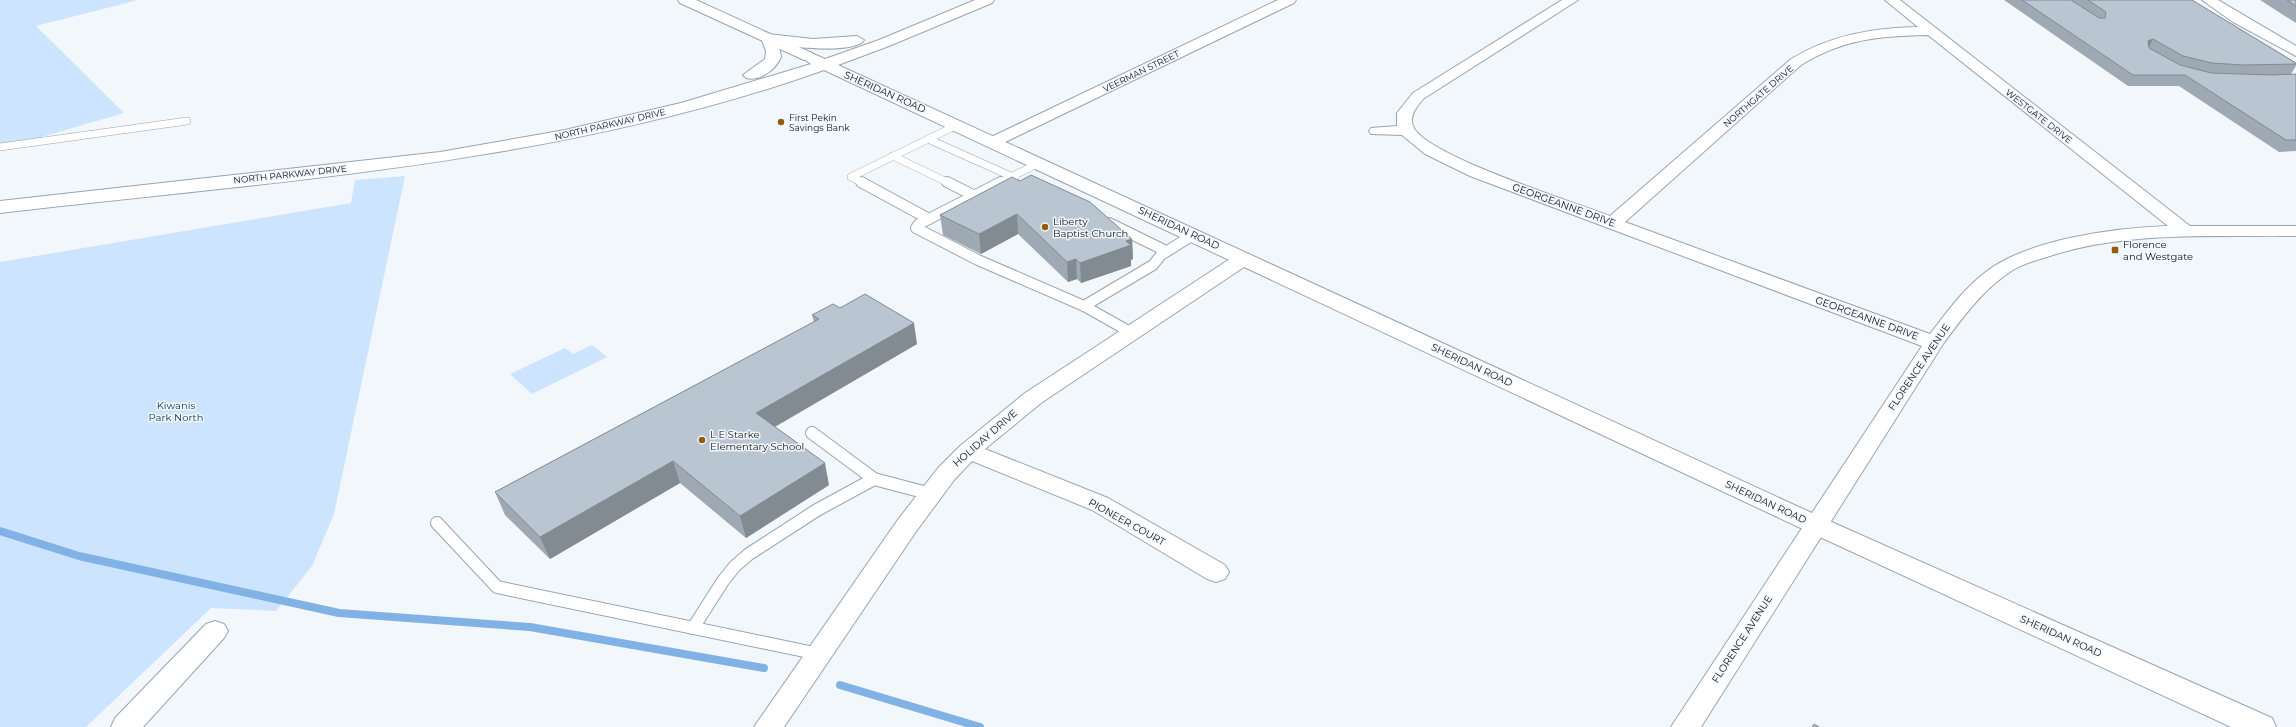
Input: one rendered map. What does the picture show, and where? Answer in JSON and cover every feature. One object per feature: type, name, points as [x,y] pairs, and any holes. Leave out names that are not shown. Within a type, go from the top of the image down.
[{"type":"main road","name":"SHERIDAN ROAD","points":[[685,0],[1039,163],[1816,525],[2261,727]]},
{"type":"main road","name":"NORTH PARKWAY DRIVE","points":[[756,80],[809,57],[972,0]]},
{"type":"main road","name":"NORTH PARKWAY DRIVE","points":[[0,207],[216,182],[438,147],[548,126],[824,65],[874,47],[987,0]]},
{"type":"main road","points":[[768,38],[808,44],[839,44],[857,40]]},
{"type":"main road","points":[[756,80],[772,62],[774,56],[773,45],[768,38]]},
{"type":"main road","points":[[867,84],[862,78],[860,70],[861,62],[874,47]]},
{"type":"main road","points":[[756,80],[813,80],[867,84]]},
{"type":"street","name":"VEERMAN STREET","points":[[993,142],[1288,0]]},
{"type":"street","points":[[1377,131],[1407,130],[1404,116],[1409,106],[1418,96],[1571,0]]},
{"type":"street","name":"WESTGATE DRIVE","points":[[1892,0],[2186,232]]},
{"type":"street","points":[[2209,0],[2238,19],[2294,50]]},
{"type":"street","name":"NORTHGATE DRIVE","points":[[1613,223],[1796,62],[1814,50],[1833,41],[1852,37],[1931,31]]},
{"type":"street","name":"GEORGEANNE DRIVE","points":[[1407,130],[1415,140],[1424,146],[1476,172],[1934,343]]},
{"type":"street","name":"FLORENCE AVENUE","points":[[1685,727],[1934,343],[1959,308],[1979,286],[2004,267],[2020,260],[2056,247],[2094,240],[2186,232],[2296,231]]},
{"type":"street","name":"HOLIDAY DRIVE","points":[[768,727],[906,527],[931,494],[968,451],[1033,398],[1243,259]]},
{"type":"street","name":"PIONEER COURT","points":[[968,451],[1100,504],[1216,572]]},
{"type":"street","points":[[125,727],[215,631]]},
{"type":"lane","points":[[0,147],[188,121]]},
{"type":"lane","points":[[930,219],[851,177],[957,125]]},
{"type":"lane","points":[[928,139],[1026,183]]},
{"type":"lane","points":[[893,156],[974,196]]},
{"type":"lane","points":[[1039,163],[930,219],[916,228],[978,260],[1084,306],[1132,333]]},
{"type":"lane","points":[[1103,221],[1166,251]]},
{"type":"lane","points":[[1084,306],[1153,265],[1166,251],[1193,235]]},
{"type":"lane","points":[[812,433],[874,479],[931,494]]},
{"type":"lane","points":[[693,628],[723,581],[735,566],[749,554],[817,510],[874,479]]},
{"type":"lane","points":[[436,523],[497,587],[819,654]]},
{"type":"green space","points":[[0,0],[138,0],[36,26],[124,113],[0,149]]},
{"type":"green space","name":"Kiwanis Park North","points":[[405,176],[334,514],[312,566],[276,611],[211,608],[86,727],[0,727],[0,262],[351,203],[355,180]]},
{"type":"green space","points":[[592,345],[607,357],[532,394],[510,374],[565,348],[573,354]]},
{"type":"building","points":[[2022,0],[2071,0],[2099,18],[2105,18],[2106,12],[2088,0],[2192,0],[2296,64],[2242,65],[2212,63],[2183,56],[2153,39],[2148,41],[2149,48],[2180,65],[2211,73],[2273,75],[2296,74],[2296,140],[2286,140],[2185,75],[2133,75]]},
{"type":"building","points":[[2287,0],[2296,0],[2296,6]]},
{"type":"building","points":[[1031,175],[1090,202],[1132,239],[1126,241],[1131,245],[1080,263],[1076,259],[1067,262],[1017,214],[979,234],[940,215],[1012,177],[1020,181]]},
{"type":"building","points":[[865,294],[914,323],[756,413],[825,463],[740,516],[673,461],[540,537],[495,492],[819,319],[812,315],[833,304],[840,308]]},
{"type":"building","points":[[1814,724],[1819,727],[1812,727]]},
{"type":"waterway","points":[[0,531],[79,556],[339,613],[530,627],[764,668]]},
{"type":"waterway","points":[[840,685],[980,727]]},
{"type":"place","name":"First Pekin Savings Bank","points":[[781,122]]},
{"type":"place","name":"Liberty Baptist Church","points":[[1045,227]]},
{"type":"place","name":"Florence and Westgate","points":[[2115,250]]},
{"type":"place","name":"L E Starke Elementary School","points":[[702,440]]}]
